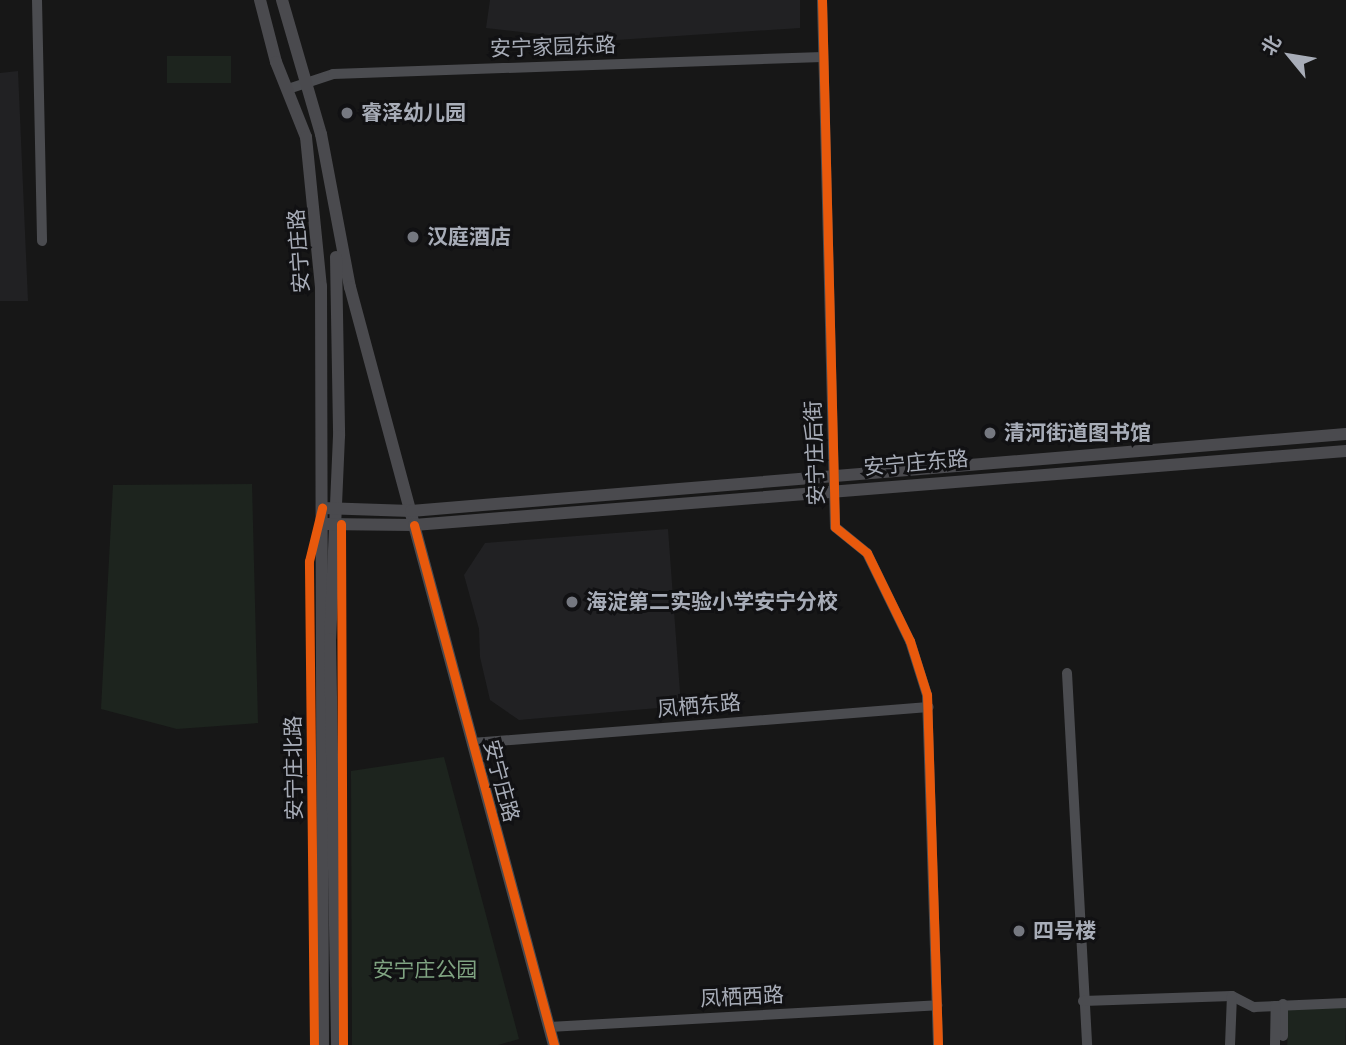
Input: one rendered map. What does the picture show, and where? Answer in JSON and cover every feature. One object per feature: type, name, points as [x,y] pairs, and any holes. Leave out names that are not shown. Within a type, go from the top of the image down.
[{"type":"main road","name":"安宁庄路","points":[[260,0],[307,146],[319,251],[328,508]]},
{"type":"main road","name":"安宁庄路","points":[[282,0],[321,134],[335,222],[554,1045]]},
{"type":"main road","name":"安宁庄路","points":[[328,508],[339,436],[335,222]]},
{"type":"main road","name":"安宁庄东路","points":[[328,508],[411,511],[833,474],[1346,434]]},
{"type":"main road","name":"安宁庄东路","points":[[327,524],[414,525],[833,489],[1346,451]]},
{"type":"main road","name":"安宁庄北路","points":[[323,1045],[328,508]]},
{"type":"main road","name":"安宁庄北路","points":[[327,524],[337,1045]]},
{"type":"street","points":[[37,0],[42,241]]},
{"type":"street","name":"安宁庄后街","points":[[822,0],[835,527],[867,553],[922,669],[929,707],[938,1045]]},
{"type":"street","name":"安宁家园东路","points":[[288,89],[333,74],[823,57]]},
{"type":"street","points":[[1067,673],[1087,1045]]},
{"type":"street","name":"凤栖东路","points":[[472,743],[929,707]]},
{"type":"street","points":[[1083,1001],[1232,996],[1254,1007],[1346,1003]]},
{"type":"street","points":[[1230,1045],[1232,996]]},
{"type":"street","name":"凤栖西路","points":[[549,1027],[937,1005]]},
{"type":"street","points":[[1280,1005],[1283,1036]]},
{"type":"street","points":[[1275,1045],[1280,1005]]},
{"type":"shaded area","points":[[490,0],[800,0],[800,28],[601,41],[486,28]]},
{"type":"shaded area","points":[[18,71],[28,301],[0,301],[0,73]]},
{"type":"shaded area","name":"海淀第二实验小学安宁分校","points":[[668,529],[681,706],[519,720],[490,700],[480,657],[479,629],[464,575],[485,543]]},
{"type":"green space","points":[[167,56],[231,56],[231,83],[167,83]]},
{"type":"green space","points":[[252,484],[258,723],[177,729],[101,709],[113,485]]},
{"type":"green space","name":"安宁庄公园","points":[[444,757],[519,1039],[498,1045],[352,1045],[351,771]]},
{"type":"green space","points":[[1288,1004],[1346,1005],[1345,1045],[1287,1045]]},
{"type":"cycle path","points":[[822,0],[835,527],[867,553],[910,641],[927,695],[938,1045]]},
{"type":"cycle path","points":[[314,1045],[309,561],[322,508]]},
{"type":"cycle path","points":[[341,524],[343,1045]]},
{"type":"cycle path","points":[[414,525],[554,1045]]},
{"type":"place","name":"睿泽幼儿园","points":[[347,113]]},
{"type":"place","name":"汉庭酒店","points":[[413,237]]},
{"type":"place","name":"清河街道图书馆","points":[[990,433]]},
{"type":"place","name":"海淀第二实验小学安宁分校","points":[[572,602]]},
{"type":"place","name":"四号楼","points":[[1019,931]]}]
